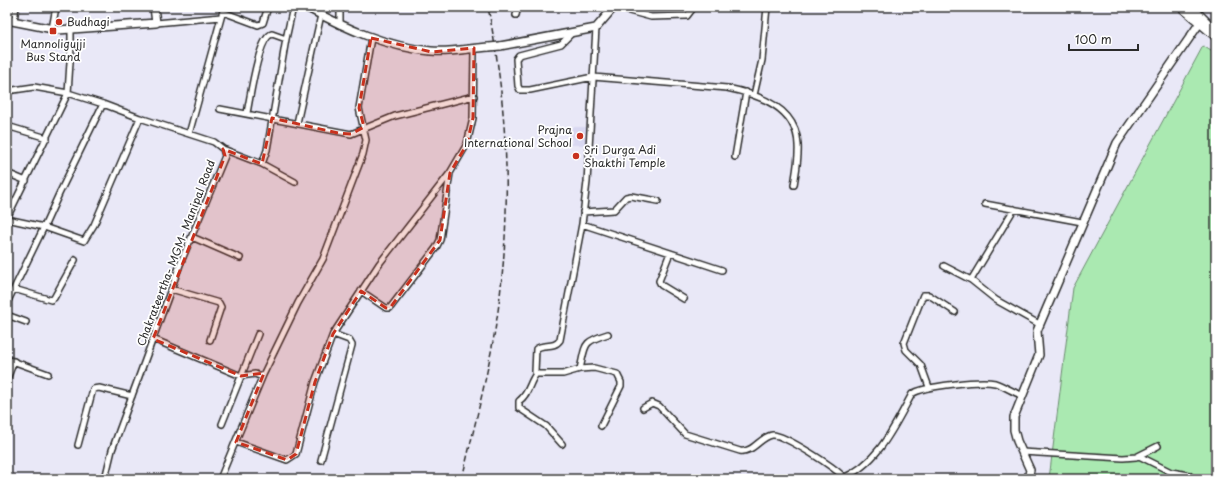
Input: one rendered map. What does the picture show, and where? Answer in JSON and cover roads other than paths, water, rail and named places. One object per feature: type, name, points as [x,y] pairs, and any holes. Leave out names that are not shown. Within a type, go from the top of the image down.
[{"type":"street","points":[[16,7],[10,20],[52,29],[156,23],[223,12],[258,25],[263,23],[268,7]]},
{"type":"street","points":[[52,29],[56,7]]},
{"type":"street","points":[[154,7],[156,23]]},
{"type":"street","points":[[262,164],[267,150],[293,7]]},
{"type":"street","points":[[306,7],[340,25],[371,38],[432,52],[500,46],[596,28],[614,8]]},
{"type":"street","points":[[340,7],[340,25]]},
{"type":"street","points":[[516,15],[518,7]]},
{"type":"street","points":[[604,7],[651,17],[688,16],[694,7]]},
{"type":"street","points":[[754,95],[762,60],[766,7]]},
{"type":"street","points":[[1181,7],[1216,37]]},
{"type":"street","points":[[1192,7],[1216,30]]},
{"type":"street","points":[[189,134],[223,12]]},
{"type":"street","points":[[297,123],[321,15]]},
{"type":"street","points":[[1028,479],[1030,470],[1014,430],[1014,418],[1021,395],[1039,355],[1037,331],[1039,324],[1117,143],[1199,24]]},
{"type":"street","points":[[562,444],[546,426],[519,408],[518,401],[527,394],[532,379],[536,374],[536,349],[538,347],[553,346],[560,340],[582,224],[587,182],[596,28]]},
{"type":"street","points":[[71,29],[68,93],[7,218],[44,227],[84,241],[94,225],[140,118]]},
{"type":"street","points":[[573,32],[567,40],[561,44],[519,55],[516,59],[518,86],[520,90],[524,91],[593,77],[727,88],[746,92],[763,98],[782,110],[792,123],[798,144],[794,185]]},
{"type":"street","points":[[247,113],[256,66],[267,37],[272,34],[286,39]]},
{"type":"street","points":[[220,479],[262,377],[298,303],[323,258],[365,148],[364,127],[359,108],[371,38]]},
{"type":"street","points":[[236,442],[287,460],[296,454],[315,382],[333,334],[361,290],[450,173],[467,144],[473,118],[474,48]]},
{"type":"street","points":[[7,91],[34,87],[68,93],[104,104],[59,194],[7,304]]},
{"type":"street","points":[[735,157],[746,92]]},
{"type":"street","points":[[220,109],[351,134],[364,127],[395,116],[474,96]]},
{"type":"street","name":"Chakrateertha- MGM- Manipal Road","points":[[104,104],[140,118],[214,142],[223,149],[225,156],[171,290],[112,450],[105,479]]},
{"type":"street","points":[[7,126],[47,138]]},
{"type":"street","points":[[223,149],[262,164],[295,182]]},
{"type":"street","points":[[7,173],[26,181]]},
{"type":"street","points":[[361,290],[386,308],[390,308],[436,248],[441,235],[450,173]]},
{"type":"street","points":[[583,212],[614,210],[626,197],[631,196],[658,201]]},
{"type":"street","points":[[985,204],[1082,222]]},
{"type":"street","points":[[971,280],[1014,209]]},
{"type":"street","points":[[582,224],[722,270]]},
{"type":"street","points":[[192,236],[240,258]]},
{"type":"street","points":[[670,253],[659,281],[661,285],[684,299]]},
{"type":"street","points":[[14,289],[51,300],[54,298],[75,260]]},
{"type":"street","points":[[944,266],[971,280],[992,298],[1039,324]]},
{"type":"street","points":[[171,290],[218,303],[221,307],[210,340]]},
{"type":"street","points":[[929,387],[921,365],[906,350],[904,343],[923,295],[929,295],[955,312]]},
{"type":"street","points":[[7,315],[26,322]]},
{"type":"street","points":[[222,424],[258,334]]},
{"type":"street","points":[[321,460],[352,344],[349,340],[333,334]]},
{"type":"street","points":[[580,369],[587,343],[592,339],[608,334]]},
{"type":"street","points":[[153,339],[241,376],[255,374],[262,377]]},
{"type":"street","points":[[7,359],[48,374]]},
{"type":"street","points":[[7,379],[14,361]]},
{"type":"street","points":[[536,374],[563,374],[580,369],[594,368],[617,374],[621,386],[601,426]]},
{"type":"street","points":[[643,408],[652,403],[659,406],[685,434],[740,451],[748,451],[769,435],[779,435],[827,463],[844,478],[873,458],[890,436],[912,394],[918,389],[995,383],[1021,395]]},
{"type":"street","points":[[78,445],[93,389],[99,388],[132,396]]},
{"type":"street","points":[[1022,452],[1123,458],[1139,456],[1158,446]]},
{"type":"street","points":[[1139,456],[1171,472],[1189,476],[1193,479]]},
{"type":"railway","points":[[462,479],[495,332],[505,235],[506,159],[504,121],[495,45],[488,7]]},
{"type":"place","name":"Budhagi","points":[[59,22]]},
{"type":"place","name":"Mannoligujji Bus Stand","points":[[53,31]]},
{"type":"place","name":"Prajna International School","points":[[580,136]]},
{"type":"place","name":"Sri Durga Adi Shakthi Temple","points":[[576,156]]}]
